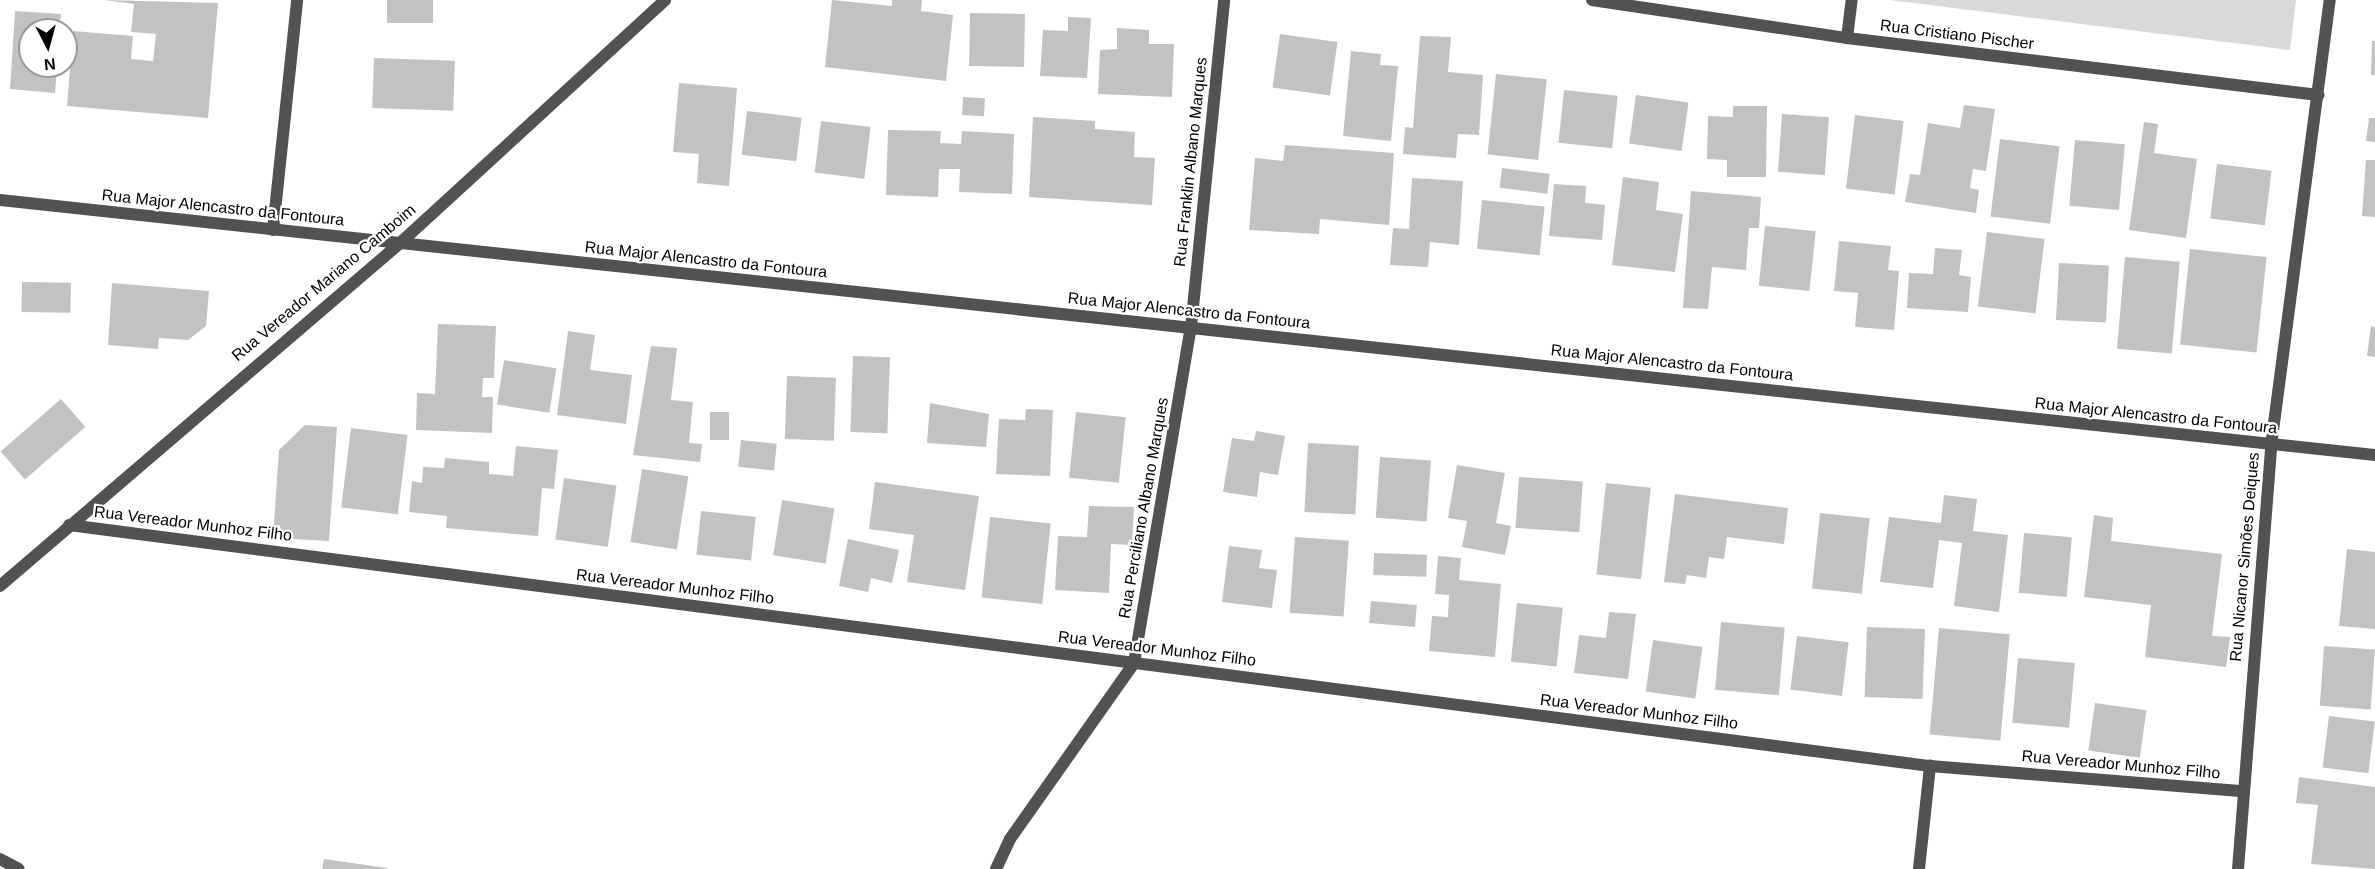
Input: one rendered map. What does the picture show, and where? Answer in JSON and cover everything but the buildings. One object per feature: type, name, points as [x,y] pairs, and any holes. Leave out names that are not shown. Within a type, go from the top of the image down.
[{"type":"street","points":[[273,230],[297,0]]},
{"type":"street","name":"Rua Vereador Mariano Camboim","points":[[0,586],[399,244],[665,0]]},
{"type":"street","name":"Rua Franklin Albano Marques","points":[[1191,327],[1224,0]]},
{"type":"street","name":"Rua Cristiano Pischer","points":[[1592,0],[1847,38],[2319,95]]},
{"type":"street","points":[[1847,38],[1852,0]]},
{"type":"street","name":"Rua Nicanor Simões Deiques","points":[[2238,869],[2242,791],[2271,446],[2330,0]]},
{"type":"street","name":"Rua Major Alencastro da Fontoura","points":[[0,200],[1191,327],[2271,446],[2375,455]]},
{"type":"street","name":"Rua Perciliano Albano Marques","points":[[996,869],[1010,839],[1134,663],[1191,327]]},
{"type":"street","name":"Rua Vereador Munhoz Filho","points":[[69,525],[1930,766],[2242,791]]},
{"type":"street","points":[[1919,869],[1930,766]]},
{"type":"street","points":[[0,859],[19,869]]},
{"type":"shaded area","points":[[1890,0],[2296,0],[2290,50]]}]
